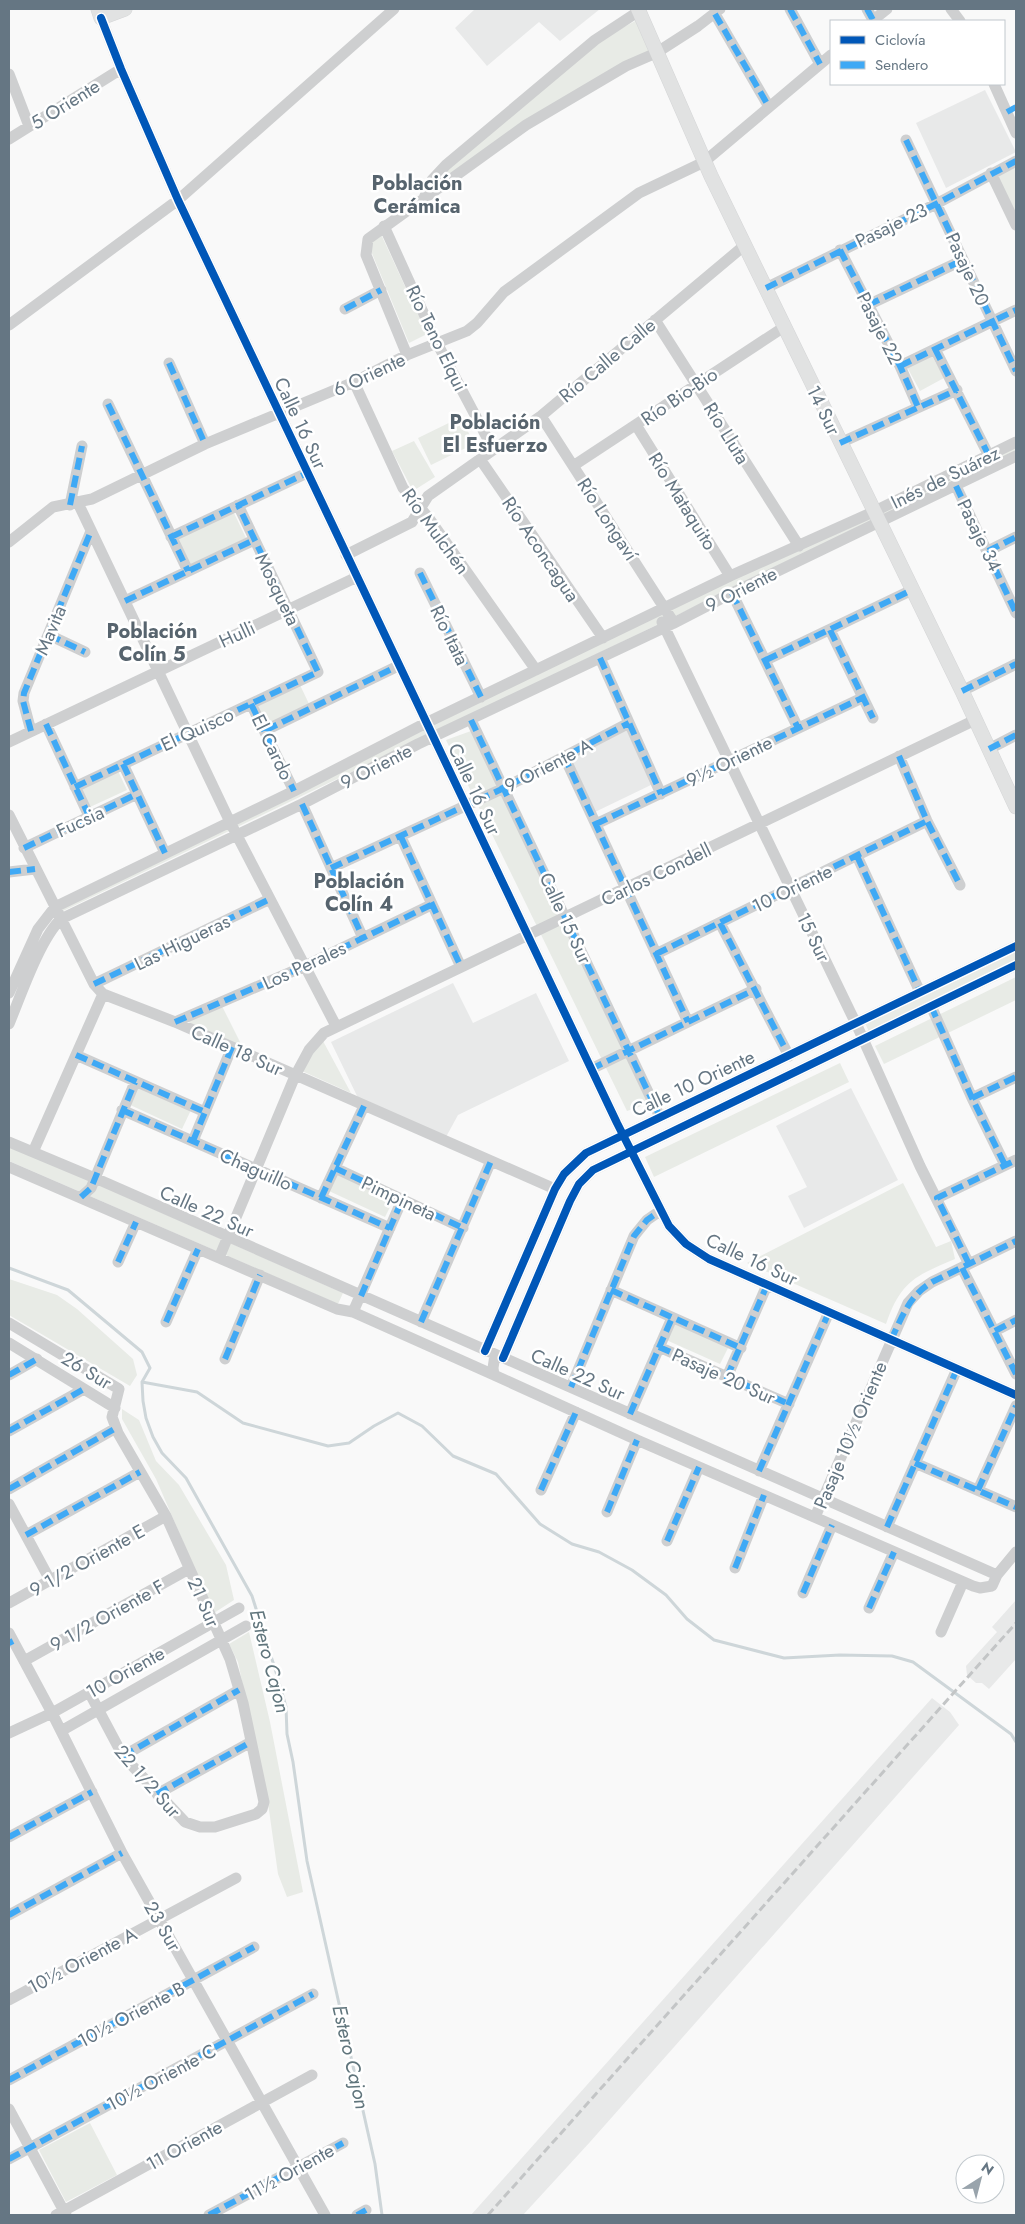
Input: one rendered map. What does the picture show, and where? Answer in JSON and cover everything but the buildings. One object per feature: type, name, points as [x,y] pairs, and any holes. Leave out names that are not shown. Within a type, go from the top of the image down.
[{"type":"main road","points":[[99,13],[125,9]]},
{"type":"main road","name":"14 Sur","points":[[638,10],[704,162],[962,691],[1016,807]]},
{"type":"street","points":[[9,325],[178,200],[394,9]]},
{"type":"street","points":[[790,9],[820,64]]},
{"type":"street","points":[[873,20],[887,9]]},
{"type":"street","points":[[951,9],[959,20]]},
{"type":"street","points":[[423,200],[432,180],[446,165],[595,40],[638,10]]},
{"type":"street","points":[[407,356],[366,255],[368,239],[526,125],[626,66],[656,53],[718,11],[769,107]]},
{"type":"street","name":"Calle 16 Sur","points":[[99,13],[121,69],[178,200],[464,805],[660,1211],[677,1236],[696,1252],[1016,1395]]},
{"type":"street","name":"6 Oriente","points":[[9,542],[48,510],[92,499],[205,444],[354,382],[437,342],[472,328],[504,292],[639,193],[704,162],[830,56]]},
{"type":"street","name":"5 Oriente","points":[[9,139],[121,69]]},
{"type":"street","points":[[9,74],[29,126]]},
{"type":"street","points":[[995,85],[1012,110],[1016,133]]},
{"type":"street","name":"Pasaje 20","points":[[906,140],[1016,371]]},
{"type":"street","name":"Pasaje 23","points":[[766,288],[936,204],[1016,161]]},
{"type":"street","points":[[991,173],[1016,225]]},
{"type":"street","name":"Río Teno Elqui","points":[[384,226],[437,342],[493,449]]},
{"type":"street","name":"Río Calle Calle","points":[[346,555],[404,528],[416,517],[428,496],[540,416],[745,245]]},
{"type":"street","name":"Pasaje 22","points":[[840,250],[900,366],[918,407]]},
{"type":"street","points":[[868,305],[964,260]]},
{"type":"street","points":[[345,309],[381,290]]},
{"type":"street","points":[[900,366],[1016,310]]},
{"type":"street","name":"Río Lluta","points":[[656,320],[799,546]]},
{"type":"street","name":"Río Bio-Bio","points":[[573,466],[784,326]]},
{"type":"street","points":[[936,348],[989,456]]},
{"type":"street","points":[[169,363],[205,444]]},
{"type":"street","name":"Río Mulchén","points":[[354,382],[403,488],[420,508],[536,670]]},
{"type":"street","points":[[840,444],[957,390]]},
{"type":"street","points":[[108,404],[188,571]]},
{"type":"street","name":"Río Longaví","points":[[540,416],[573,466],[670,625]]},
{"type":"street","name":"Río Mataquito","points":[[636,425],[730,576]]},
{"type":"street","name":"Inés de Suárez","points":[[876,517],[1016,442]]},
{"type":"street","points":[[82,446],[74,504],[91,531],[237,836],[336,1026]]},
{"type":"street","name":"Inés de Suárez","points":[[876,517],[956,486],[1016,456]]},
{"type":"street","name":"Río Aconcagua","points":[[480,459],[603,638]]},
{"type":"street","points":[[172,537],[307,472]]},
{"type":"street","name":"Pasaje 34","points":[[956,486],[1015,608]]},
{"type":"street","name":"Mosqueta","points":[[238,505],[318,672]]},
{"type":"street","name":"9 Oriente","points":[[9,992],[38,929],[55,907],[294,791],[426,723],[730,576],[799,546],[876,517]]},
{"type":"street","name":"9 Oriente","points":[[9,1021],[45,942],[54,926],[61,919],[237,836],[433,738],[670,625],[876,517]]},
{"type":"street","name":"Mavita","points":[[31,731],[24,697],[91,531]]},
{"type":"street","points":[[988,551],[1016,537]]},
{"type":"street","points":[[125,601],[254,540]]},
{"type":"street","name":"Río Itata","points":[[420,573],[481,697]]},
{"type":"street","name":"Hulli","points":[[9,742],[356,577]]},
{"type":"street","points":[[766,660],[912,590]]},
{"type":"street","points":[[732,593],[798,728]]},
{"type":"street","name":"15 Sur","points":[[670,625],[758,824],[856,1023],[937,1198],[965,1266],[1016,1374]]},
{"type":"street","points":[[830,630],[873,718]]},
{"type":"street","points":[[48,635],[85,652]]},
{"type":"street","points":[[600,658],[661,794]]},
{"type":"street","points":[[962,691],[1016,664]]},
{"type":"street","points":[[266,730],[398,666]]},
{"type":"street","name":"El Quisco","points":[[75,787],[318,672]]},
{"type":"street","name":"9½ Oriente","points":[[596,824],[862,698]]},
{"type":"street","name":"El Cardo","points":[[251,704],[266,730],[294,791]]},
{"type":"street","name":"Calle 15 Sur","points":[[471,720],[660,1117]]},
{"type":"street","name":"Carlos Condell","points":[[219,1258],[295,1076],[313,1044],[324,1033],[627,889],[974,720]]},
{"type":"street","points":[[46,724],[89,816]]},
{"type":"street","name":"9 Oriente A","points":[[331,868],[504,788],[629,724]]},
{"type":"street","points":[[989,749],[1016,736]]},
{"type":"street","points":[[564,756],[688,1022]]},
{"type":"street","points":[[899,756],[928,821],[960,885]]},
{"type":"street","points":[[123,764],[165,853]]},
{"type":"street","points":[[322,777],[327,791]]},
{"type":"street","name":"Fucsia","points":[[24,848],[137,794]]},
{"type":"street","points":[[302,804],[363,938]]},
{"type":"street","name":"Calle 18 Sur","points":[[9,815],[94,984],[103,994],[175,1022],[555,1189]]},
{"type":"street","name":"10 Oriente","points":[[656,954],[928,821]]},
{"type":"street","points":[[401,837],[461,967]]},
{"type":"street","points":[[858,856],[920,992]]},
{"type":"street","points":[[141,866],[147,878]]},
{"type":"street","points":[[9,872],[35,869]]},
{"type":"street","name":"Las Higueras","points":[[94,984],[270,899]]},
{"type":"street","name":"Los Perales","points":[[175,1022],[305,966],[431,905]]},
{"type":"street","points":[[720,923],[789,1056]]},
{"type":"street","name":"Calle 10 Oriente","points":[[494,1355],[536,1235],[555,1189],[569,1168],[586,1152],[1016,946]]},
{"type":"street","name":"Calle 10 Oriente","points":[[494,1355],[553,1242],[579,1184],[593,1170],[630,1150],[1016,965]]},
{"type":"street","points":[[966,970],[974,986]]},
{"type":"street","points":[[591,1068],[756,990]]},
{"type":"street","points":[[33,1152],[103,994]]},
{"type":"street","points":[[932,1006],[972,1098],[1011,1163],[937,1198]]},
{"type":"street","points":[[193,1141],[232,1047]]},
{"type":"street","points":[[76,1055],[205,1112]]},
{"type":"street","points":[[972,1098],[1016,1077]]},
{"type":"street","points":[[81,1197],[92,1188],[122,1110],[135,1082]]},
{"type":"street","points":[[321,1198],[364,1106]]},
{"type":"street","name":"Chaguillo","points":[[122,1110],[390,1228]]},
{"type":"street","name":"Calle 22 Sur","points":[[9,1142],[95,1178],[997,1575]]},
{"type":"street","points":[[421,1322],[491,1162]]},
{"type":"street","points":[[9,1167],[337,1309],[354,1312],[637,1440],[963,1582],[980,1588],[992,1586],[997,1575],[1016,1552]]},
{"type":"street","name":"Pimpineta","points":[[335,1168],[463,1228]]},
{"type":"street","points":[[354,1312],[402,1200]]},
{"type":"street","points":[[571,1388],[634,1236],[647,1220],[660,1211]]},
{"type":"street","points":[[118,1262],[136,1222]]},
{"type":"street","points":[[536,1235],[553,1242]]},
{"type":"street","name":"Pasaje 10½ Oriente","points":[[815,1517],[904,1310],[913,1296],[932,1282],[1016,1241]]},
{"type":"street","points":[[166,1322],[198,1249]]},
{"type":"street","points":[[225,1359],[260,1275]]},
{"type":"street","points":[[727,1377],[767,1285]]},
{"type":"street","points":[[611,1290],[741,1348]]},
{"type":"street","points":[[759,1471],[830,1312]]},
{"type":"street","points":[[630,1414],[672,1318]]},
{"type":"street","points":[[995,1331],[1016,1320]]},
{"type":"street","name":"26 Sur","points":[[9,1323],[119,1389],[115,1408],[9,1343]]},
{"type":"street","name":"Pasaje 20 Sur","points":[[659,1347],[789,1404]]},
{"type":"street","points":[[494,1355],[494,1375]]},
{"type":"street","points":[[9,1375],[37,1360]]},
{"type":"street","points":[[887,1527],[957,1368]]},
{"type":"street","points":[[9,1431],[84,1389]]},
{"type":"street","points":[[978,1490],[1016,1406]]},
{"type":"street","name":"21 Sur","points":[[115,1408],[112,1417],[116,1428],[166,1516],[221,1640],[239,1690],[252,1742],[264,1802],[262,1809]]},
{"type":"street","points":[[541,1490],[576,1412]]},
{"type":"street","points":[[9,1489],[116,1428]]},
{"type":"street","points":[[662,1450],[669,1431]]},
{"type":"street","points":[[607,1512],[637,1440]]},
{"type":"street","points":[[915,1463],[1016,1507]]},
{"type":"street","points":[[667,1541],[699,1467]]},
{"type":"street","points":[[26,1535],[140,1472]]},
{"type":"street","points":[[735,1568],[764,1495]]},
{"type":"street","points":[[9,1504],[50,1580]]},
{"type":"street","name":"9 1/2 Oriente E","points":[[9,1603],[166,1516]]},
{"type":"street","points":[[803,1593],[832,1525]]},
{"type":"street","points":[[870,1608],[894,1552]]},
{"type":"street","name":"9 1/2 Oriente F","points":[[24,1661],[189,1569]]},
{"type":"street","points":[[941,1632],[963,1582]]},
{"type":"street","name":"10 Oriente","points":[[9,1733],[52,1713],[239,1608]]},
{"type":"street","name":"10 Oriente","points":[[61,1732],[246,1626]]},
{"type":"street","name":"23 Sur","points":[[10,1639],[52,1713],[122,1853],[325,2215]]},
{"type":"street","points":[[123,1756],[239,1690]]},
{"type":"street","name":"22 1/2 Sur","points":[[89,1692],[123,1756],[185,1822],[200,1827],[215,1827],[256,1814],[262,1809]]},
{"type":"street","points":[[157,1794],[252,1742]]},
{"type":"street","points":[[9,1837],[92,1792]]},
{"type":"street","points":[[9,1915],[122,1853]]},
{"type":"street","name":"10½ Oriente A","points":[[9,2000],[236,1878]]},
{"type":"street","name":"10½ Oriente B","points":[[9,2080],[254,1947]]},
{"type":"street","name":"10½ Oriente C","points":[[9,2160],[313,1994]]},
{"type":"street","name":"11 Oriente","points":[[62,2214],[312,2075]]},
{"type":"street","points":[[9,2109],[62,2214]]},
{"type":"street","name":"11½ Oriente","points":[[209,2215],[343,2143]]},
{"type":"shaded area","points":[[475,9],[600,9],[560,41],[539,22],[487,66],[455,28]]},
{"type":"shaded area","points":[[639,19],[652,50],[429,193],[435,181],[596,42]]},
{"type":"shaded area","points":[[985,90],[1016,152],[946,188],[916,123]]},
{"type":"shaded area","points":[[1016,162],[1016,216],[995,172]]},
{"type":"shaded area","points":[[380,232],[427,334],[409,343],[371,251],[372,239]]},
{"type":"shaded area","points":[[931,354],[944,378],[920,391],[907,367]]},
{"type":"shaded area","points":[[461,417],[474,444],[431,465],[418,438]]},
{"type":"shaded area","points":[[1016,440],[1016,452],[63,911],[59,903]]},
{"type":"shaded area","points":[[414,441],[435,477],[413,491],[392,451]]},
{"type":"shaded area","points":[[233,511],[246,538],[188,566],[174,538]]},
{"type":"shaded area","points":[[300,685],[310,706],[266,726],[257,705]]},
{"type":"shaded area","points":[[625,727],[653,784],[595,812],[567,755]]},
{"type":"shaded area","points":[[471,731],[650,1103],[627,1111],[446,740]]},
{"type":"shaded area","points":[[118,771],[127,790],[90,807],[81,789]]},
{"type":"shaded area","points":[[1016,948],[1016,962],[870,1034],[865,1023]]},
{"type":"shaded area","points":[[1016,977],[1016,1000],[884,1064],[875,1046]]},
{"type":"shaded area","points":[[453,983],[473,1023],[536,993],[569,1061],[458,1115],[446,1137],[358,1098],[331,1042]]},
{"type":"shaded area","points":[[221,1004],[243,1048],[182,1019]]},
{"type":"shaded area","points":[[323,1041],[351,1093],[302,1071],[310,1055]]},
{"type":"shaded area","points":[[840,1063],[849,1082],[654,1177],[645,1157]]},
{"type":"shaded area","points":[[134,1084],[191,1110],[182,1129],[126,1103]]},
{"type":"shaded area","points":[[851,1088],[898,1180],[804,1228],[788,1196],[807,1187],[776,1126]]},
{"type":"shaded area","points":[[9,1145],[343,1293],[338,1304],[9,1161]]},
{"type":"shaded area","points":[[337,1173],[394,1199],[385,1217],[329,1191]]},
{"type":"shaded area","points":[[903,1183],[936,1247],[951,1241],[955,1259],[929,1270],[911,1282],[897,1298],[886,1324],[747,1263]]},
{"type":"shaded area","points":[[9,1279],[57,1295],[77,1309],[133,1359],[137,1375],[130,1386],[9,1315]]},
{"type":"shaded area","points":[[672,1320],[729,1346],[720,1364],[664,1339]]},
{"type":"shaded area","points":[[122,1409],[139,1420],[156,1461],[179,1485],[226,1565],[234,1600],[214,1613],[156,1479],[122,1419]]},
{"type":"shaded area","points":[[1016,1600],[1016,1659],[989,1689],[982,1683],[976,1683],[967,1675],[966,1666],[997,1632],[992,1627]]},
{"type":"shaded area","points":[[249,1632],[270,1722],[303,1892],[287,1897],[278,1874],[269,1810],[238,1662],[229,1644]]},
{"type":"shaded area","points":[[932,1698],[950,1712],[959,1725],[590,2142],[523,2215],[471,2215]]},
{"type":"shaded area","points":[[90,2123],[117,2175],[66,2202],[39,2150]]},
{"type":"waterway","name":"Estero Cajon","points":[[9,1268],[68,1290],[142,1352],[150,1368],[142,1382],[146,1418],[153,1437],[162,1453],[186,1478],[252,1596],[286,1707],[287,1734],[293,1762],[307,1861],[375,2164],[382,2215]]},
{"type":"waterway","points":[[142,1382],[197,1392],[243,1423],[328,1446],[349,1443],[398,1413],[422,1426],[453,1456],[496,1474],[540,1524],[572,1544],[599,1552],[632,1570],[666,1595],[687,1619],[714,1640],[784,1658],[840,1655],[892,1656],[913,1662],[1011,1734],[1016,1742]]},
{"type":"railway","points":[[488,2215],[1016,1623]]},
{"type":"marked path","points":[[790,9],[820,64]]},
{"type":"marked path","points":[[867,9],[873,20]]},
{"type":"marked path","points":[[715,14],[769,107]]},
{"type":"marked path","points":[[1007,112],[1016,107]]},
{"type":"marked path","points":[[906,140],[1016,371]]},
{"type":"marked path","points":[[766,288],[936,204],[1016,161]]},
{"type":"marked path","points":[[840,250],[900,366],[918,407]]},
{"type":"marked path","points":[[868,305],[963,260]]},
{"type":"marked path","points":[[345,309],[381,290]]},
{"type":"marked path","points":[[900,366],[1016,310]]},
{"type":"marked path","points":[[935,349],[989,456]]},
{"type":"marked path","points":[[169,363],[205,444]]},
{"type":"marked path","points":[[840,443],[957,390]]},
{"type":"marked path","points":[[108,404],[188,571]]},
{"type":"marked path","points":[[70,505],[82,446]]},
{"type":"marked path","points":[[171,537],[307,473]]},
{"type":"marked path","points":[[956,486],[1016,613]]},
{"type":"marked path","points":[[75,787],[318,672],[238,505]]},
{"type":"marked path","points":[[31,731],[23,701],[24,693],[91,531]]},
{"type":"marked path","points":[[988,551],[1016,537]]},
{"type":"marked path","points":[[125,601],[254,540]]},
{"type":"marked path","points":[[420,573],[481,697]]},
{"type":"marked path","points":[[766,660],[912,590]]},
{"type":"marked path","points":[[732,593],[798,728]]},
{"type":"marked path","points":[[830,630],[873,718]]},
{"type":"marked path","points":[[49,635],[85,652]]},
{"type":"marked path","points":[[600,658],[661,794]]},
{"type":"marked path","points":[[962,691],[1016,664]]},
{"type":"marked path","points":[[266,730],[398,666]]},
{"type":"marked path","points":[[596,824],[862,698]]},
{"type":"marked path","points":[[251,704],[294,791]]},
{"type":"marked path","points":[[471,720],[660,1117]]},
{"type":"marked path","points":[[331,868],[504,788],[629,723]]},
{"type":"marked path","points":[[46,724],[89,816]]},
{"type":"marked path","points":[[989,749],[1016,735]]},
{"type":"marked path","points":[[564,756],[688,1022]]},
{"type":"marked path","points":[[899,756],[927,821],[960,885]]},
{"type":"marked path","points":[[123,764],[165,853]]},
{"type":"marked path","points":[[24,848],[137,794]]},
{"type":"marked path","points":[[302,804],[363,938]]},
{"type":"marked path","points":[[656,954],[927,821]]},
{"type":"marked path","points":[[401,837],[461,967]]},
{"type":"marked path","points":[[857,856],[920,992]]},
{"type":"marked path","points":[[9,872],[35,869]]},
{"type":"marked path","points":[[94,984],[270,899]]},
{"type":"marked path","points":[[175,1022],[305,966],[431,905]]},
{"type":"marked path","points":[[720,923],[789,1056]]},
{"type":"marked path","points":[[591,1069],[756,989]]},
{"type":"marked path","points":[[931,1006],[972,1098],[1005,1165]]},
{"type":"marked path","points":[[193,1141],[232,1047]]},
{"type":"marked path","points":[[76,1055],[205,1112]]},
{"type":"marked path","points":[[972,1098],[1016,1077]]},
{"type":"marked path","points":[[81,1197],[91,1188],[135,1082]]},
{"type":"marked path","points":[[321,1198],[364,1106]]},
{"type":"marked path","points":[[122,1110],[390,1228]]},
{"type":"marked path","points":[[969,1264],[937,1198],[1016,1160]]},
{"type":"marked path","points":[[421,1322],[491,1161]]},
{"type":"marked path","points":[[335,1168],[463,1228]]},
{"type":"marked path","points":[[361,1296],[402,1200]]},
{"type":"marked path","points":[[571,1387],[634,1236],[647,1220],[660,1211]]},
{"type":"marked path","points":[[118,1262],[136,1222]]},
{"type":"marked path","points":[[891,1340],[912,1300],[924,1288],[932,1282],[1016,1241]]},
{"type":"marked path","points":[[166,1322],[198,1249]]},
{"type":"marked path","points":[[962,1268],[1016,1374]]},
{"type":"marked path","points":[[225,1359],[260,1275]]},
{"type":"marked path","points":[[727,1377],[767,1285]]},
{"type":"marked path","points":[[611,1290],[741,1348]]},
{"type":"marked path","points":[[759,1471],[829,1312]]},
{"type":"marked path","points":[[630,1414],[672,1318]]},
{"type":"marked path","points":[[995,1331],[1016,1320]]},
{"type":"marked path","points":[[659,1347],[789,1404]]},
{"type":"marked path","points":[[9,1375],[37,1359]]},
{"type":"marked path","points":[[887,1527],[957,1369]]},
{"type":"marked path","points":[[9,1431],[84,1389]]},
{"type":"marked path","points":[[978,1490],[1016,1406]]},
{"type":"marked path","points":[[541,1490],[576,1412]]},
{"type":"marked path","points":[[9,1489],[116,1428]]},
{"type":"marked path","points":[[607,1512],[637,1440]]},
{"type":"marked path","points":[[915,1463],[1016,1507]]},
{"type":"marked path","points":[[667,1541],[699,1467]]},
{"type":"marked path","points":[[26,1535],[140,1472]]},
{"type":"marked path","points":[[735,1568],[764,1495]]},
{"type":"marked path","points":[[803,1593],[832,1525]]},
{"type":"marked path","points":[[869,1608],[894,1552]]},
{"type":"marked path","points":[[9,1643],[13,1641]]},
{"type":"marked path","points":[[123,1756],[239,1690]]},
{"type":"marked path","points":[[157,1794],[251,1742]]},
{"type":"marked path","points":[[9,1837],[92,1792]]},
{"type":"marked path","points":[[9,1915],[122,1853]]},
{"type":"marked path","points":[[9,2080],[254,1947]]},
{"type":"marked path","points":[[9,2159],[313,1994]]},
{"type":"marked path","points":[[209,2215],[343,2143]]},
{"type":"marked path","points":[[357,2215],[366,2210]]},
{"type":"cycle path","points":[[101,18],[178,200],[617,1123],[669,1226],[686,1244],[709,1259],[1016,1395]]},
{"type":"cycle path","points":[[485,1351],[555,1189],[564,1174],[586,1153],[1016,946]]},
{"type":"cycle path","points":[[503,1358],[570,1201],[579,1184],[593,1170],[1016,965]]},
{"type":"district","name":"Población Cerámica","points":[[417,194]]},
{"type":"district","name":"Población El Esfuerzo","points":[[495,434]]},
{"type":"district","name":"Población Colín 5","points":[[152,642]]},
{"type":"district","name":"Población Colín 4","points":[[359,892]]}]
